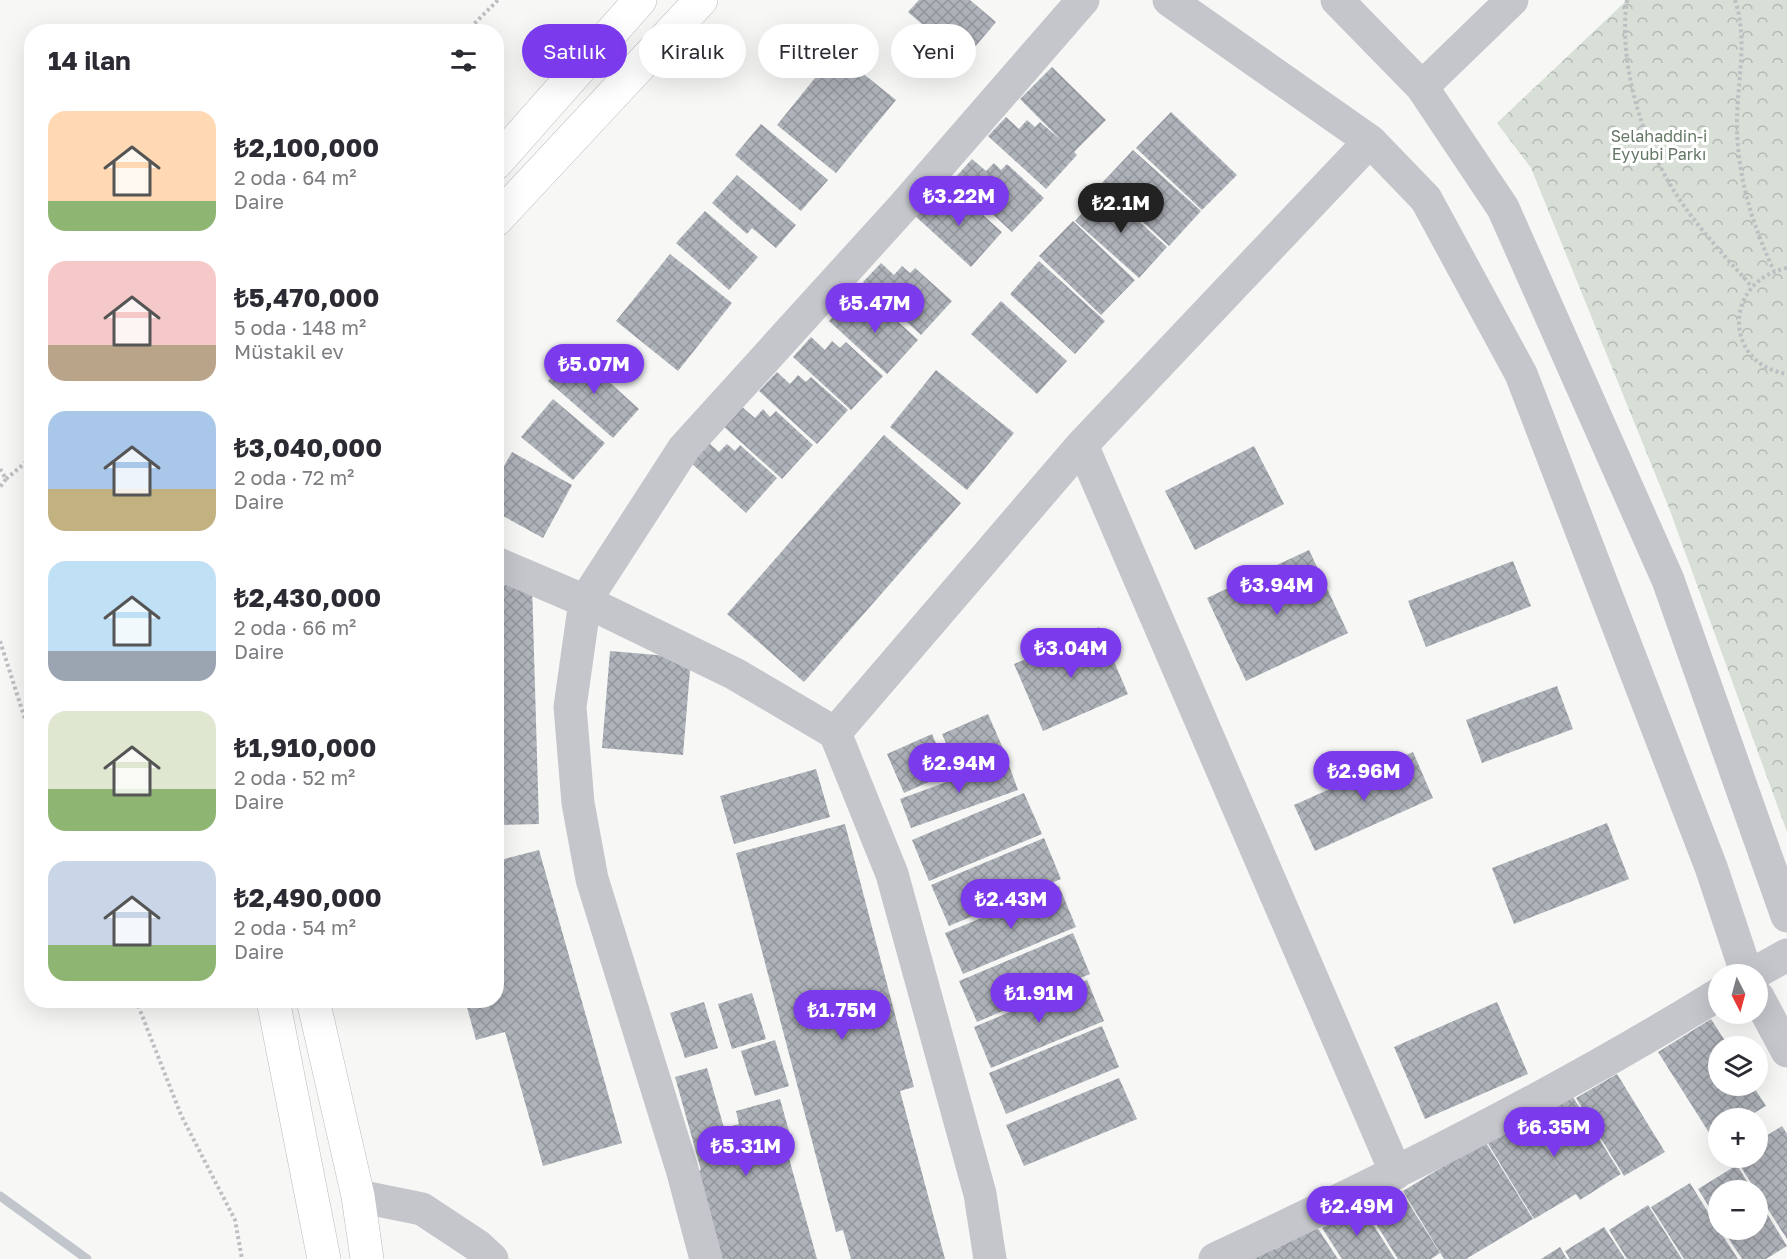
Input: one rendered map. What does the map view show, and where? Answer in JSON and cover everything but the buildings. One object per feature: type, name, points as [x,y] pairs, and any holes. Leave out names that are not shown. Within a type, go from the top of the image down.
[{"type":"main road","points":[[504,154],[640,0]]},
{"type":"main road","points":[[504,211],[701,0]]},
{"type":"main road","points":[[275,1008],[324,1259]]},
{"type":"main road","points":[[315,1008],[358,1196],[367,1259]]},
{"type":"street","points":[[706,1259],[682,1169],[592,879],[578,803],[570,707],[585,601],[684,448],[902,208],[1083,0]]},
{"type":"street","points":[[1169,0],[1370,141],[1426,199],[1521,374],[1711,867],[1745,964]]},
{"type":"street","points":[[1337,0],[1422,87],[1503,208],[1672,591],[1787,916]]},
{"type":"street","points":[[1422,87],[1512,0]]},
{"type":"street","points":[[835,733],[1083,445],[1370,141]]},
{"type":"street","points":[[1083,445],[1396,1173]]},
{"type":"street","points":[[504,567],[585,601],[735,674],[835,733],[892,874],[980,1194],[990,1259]]},
{"type":"street","points":[[1768,965],[1787,955]]},
{"type":"street","points":[[1215,1259],[1396,1173],[1509,1114],[1708,1000]]},
{"type":"street","points":[[1768,1016],[1787,1051]]},
{"type":"street","points":[[358,1196],[422,1209],[478,1246],[492,1259]]},
{"type":"path","points":[[474,24],[498,0]]},
{"type":"path","points":[[1627,0],[1624,21],[1625,51],[1633,90],[1654,153],[1663,172],[1688,211],[1752,287]]},
{"type":"path","points":[[1735,0],[1739,12],[1743,48],[1737,129],[1743,185],[1754,225],[1774,271]]},
{"type":"path","points":[[1787,268],[1774,271],[1759,279],[1741,306],[1739,321],[1741,336],[1747,350],[1770,370],[1787,374]]},
{"type":"path","points":[[0,488],[6,479],[24,464]]},
{"type":"path","points":[[0,470],[6,479]]},
{"type":"path","points":[[0,641],[24,716]]},
{"type":"path","points":[[139,1008],[181,1116],[235,1220],[242,1259]]},
{"type":"green space","name":"Selahaddin-i Eyyubi Parkı","points":[[1627,0],[1787,0],[1787,832],[1669,508],[1531,168],[1497,123]]},
{"type":"waterway","points":[[0,1196],[87,1259]]}]
